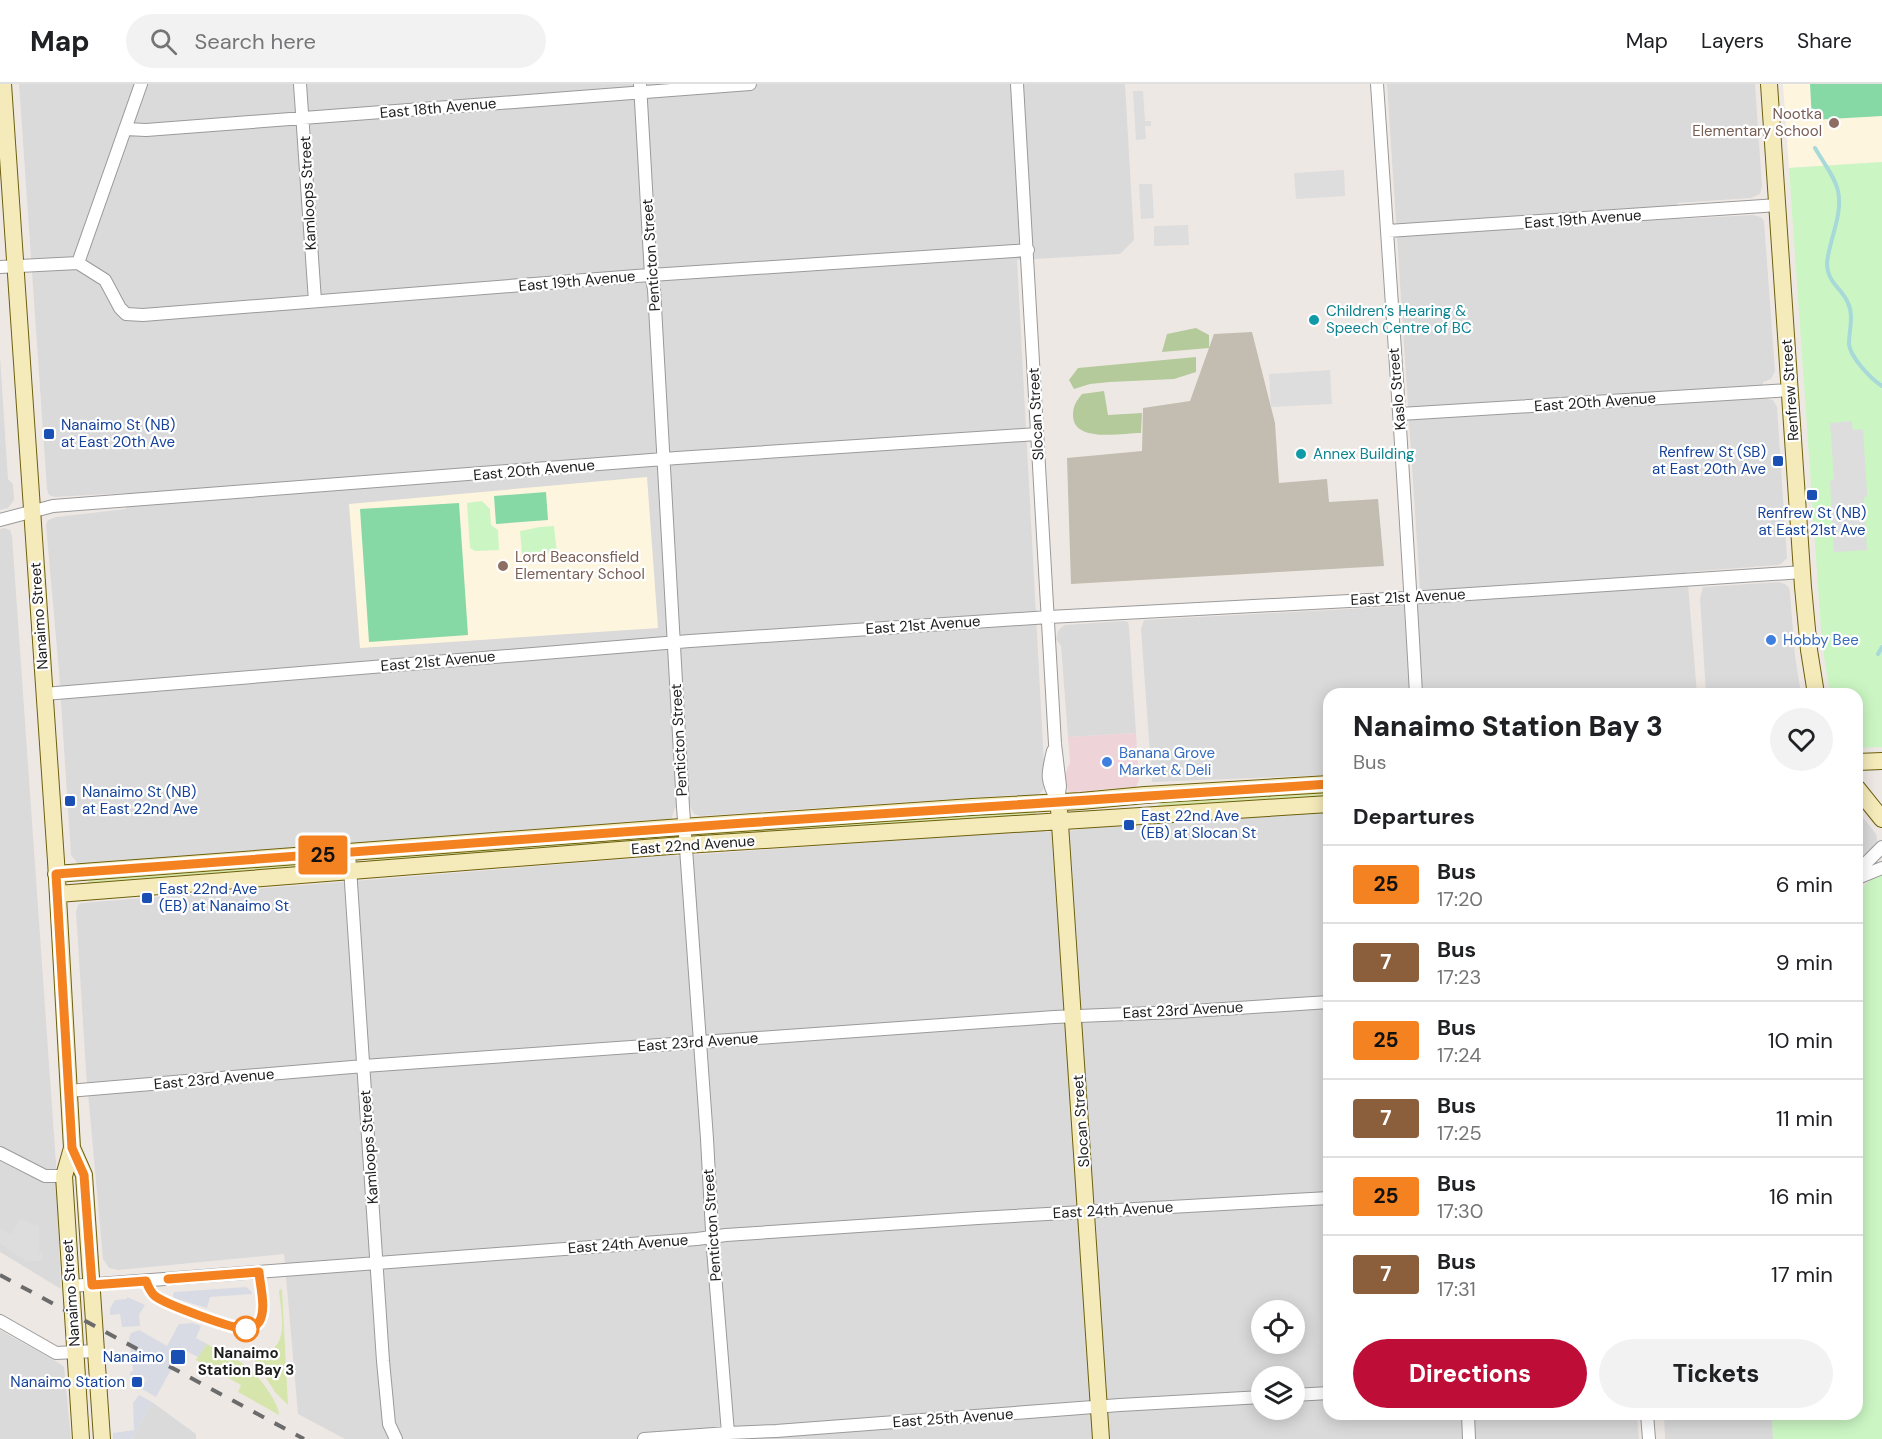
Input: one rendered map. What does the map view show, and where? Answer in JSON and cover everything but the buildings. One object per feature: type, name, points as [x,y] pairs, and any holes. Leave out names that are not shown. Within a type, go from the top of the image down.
[{"type":"street","name":"Nanaimo Street","points":[[3,84],[8,267],[32,513],[58,894],[72,1148],[84,1175],[102,1439]]},
{"type":"street","points":[[8,267],[78,263],[141,84]]},
{"type":"street","name":"Kamloops Street","points":[[300,84],[315,302]]},
{"type":"street","name":"East 18th Avenue","points":[[125,129],[146,130],[303,119],[640,88],[750,84]]},
{"type":"street","name":"Slocan Street","points":[[1017,84],[1055,744],[1060,786],[1058,802],[1101,1439]]},
{"type":"street","name":"Kaslo Street","points":[[1377,84],[1400,414],[1416,688]]},
{"type":"street","name":"Renfrew Street","points":[[1769,84],[1803,572],[1809,650],[1815,688]]},
{"type":"street","name":"Penticton Street","points":[[640,88],[651,275],[654,289],[684,827],[712,1237],[728,1432]]},
{"type":"street","name":"East 19th Avenue","points":[[1388,231],[1778,205]]},
{"type":"street","name":"East 19th Avenue","points":[[78,263],[105,280],[120,308],[126,314],[143,315],[651,275],[1028,250]]},
{"type":"street","name":"East 20th Avenue","points":[[1400,414],[1790,390]]},
{"type":"street","name":"East 20th Avenue","points":[[0,520],[53,506],[1037,434]]},
{"type":"street","name":"East 21st Avenue","points":[[44,694],[673,642],[1803,572]]},
{"type":"street","points":[[1863,762],[1882,761]]},
{"type":"street","name":"East 22nd Avenue","points":[[56,874],[684,827],[1323,784]]},
{"type":"street","points":[[1863,795],[1882,819]]},
{"type":"street","name":"East 22nd Avenue","points":[[58,894],[686,845],[1323,804]]},
{"type":"street","points":[[1863,869],[1882,847]]},
{"type":"street","name":"Kamloops Street","points":[[349,853],[387,1408],[389,1424],[396,1439]]},
{"type":"street","points":[[1863,876],[1882,868]]},
{"type":"street","name":"East 23rd Avenue","points":[[68,1091],[364,1066],[699,1042],[1074,1016],[1323,1002]]},
{"type":"street","name":"Nanaimo Street","points":[[72,1148],[64,1176],[81,1439]]},
{"type":"street","points":[[0,1153],[45,1176],[64,1176]]},
{"type":"street","name":"East 24th Avenue","points":[[71,1287],[712,1237],[1087,1211],[1323,1198]]},
{"type":"street","points":[[0,1321],[56,1353],[96,1351]]},
{"type":"street","points":[[1305,1394],[1323,1393]]},
{"type":"street","name":"East 25th Avenue","points":[[644,1439],[728,1432],[776,1435],[1099,1407],[1251,1398]]},
{"type":"street","points":[[1468,1420],[1469,1439]]},
{"type":"street","points":[[1647,1420],[1649,1439]]},
{"type":"shaded area","points":[[19,84],[1125,84],[1134,240],[1120,254],[1017,260],[1045,783],[1043,790],[1036,797],[1020,798],[1014,795],[700,816],[694,814],[690,806],[675,808],[671,820],[656,824],[650,820],[78,864],[71,855],[59,672],[46,525],[48,520],[56,517],[126,509],[127,493],[55,497],[49,495],[47,489]]},
{"type":"shaded area","points":[[1387,84],[1755,84],[1762,186],[1760,194],[1751,198],[1677,203],[1680,219],[1753,215],[1761,217],[1764,221],[1775,371],[1771,379],[1763,382],[1763,398],[1773,400],[1777,407],[1787,558],[1778,565],[1687,572],[1697,688],[1323,688],[1323,775],[1152,782],[1141,629],[1144,620],[1421,605]]},
{"type":"shaded area","name":"Nootka Elementary School","points":[[1783,84],[1882,84],[1882,162],[1789,168]]},
{"type":"shaded area","points":[[1133,91],[1143,91],[1145,121],[1151,121],[1151,126],[1145,126],[1146,139],[1136,140]]},
{"type":"shaded area","points":[[1344,170],[1345,196],[1296,199],[1294,173]]},
{"type":"shaded area","points":[[1139,184],[1152,184],[1154,218],[1141,219]]},
{"type":"shaded area","points":[[1188,225],[1189,245],[1154,246],[1154,226]]},
{"type":"shaded area","points":[[1252,332],[1275,423],[1279,483],[1327,479],[1329,502],[1378,499],[1384,566],[1071,584],[1067,458],[1142,451],[1143,408],[1190,401],[1214,334]]},
{"type":"shaded area","points":[[0,356],[8,479],[13,484],[14,500],[8,508],[0,510]]},
{"type":"shaded area","points":[[1330,370],[1332,404],[1271,407],[1269,374]]},
{"type":"shaded area","points":[[1852,421],[1853,430],[1863,429],[1867,492],[1867,497],[1864,497],[1867,550],[1834,552],[1830,481],[1834,480],[1830,423]]},
{"type":"shaded area","name":"Lord Beaconsfield Elementary School","points":[[647,477],[658,628],[360,648],[349,504]]},
{"type":"shaded area","points":[[0,529],[10,530],[12,536],[56,1164],[61,1289],[0,1252]]},
{"type":"shaded area","points":[[1779,582],[1789,588],[1800,688],[1706,688],[1700,598],[1703,587]]},
{"type":"shaded area","points":[[1128,622],[1129,627],[1136,733],[1068,737],[1061,646],[1056,639],[1058,631],[1064,625]]},
{"type":"shaded area","points":[[1136,733],[1139,780],[1136,787],[1096,790],[1089,794],[1068,791],[1065,775],[1070,762],[1068,737]]},
{"type":"shaded area","points":[[1323,812],[1323,1420],[1637,1420],[1639,1439],[345,1439],[298,1414],[284,1254],[118,1270],[109,1268],[103,1259],[86,1071],[76,912],[81,903],[652,857],[657,852],[676,856],[1044,830],[1047,832],[1077,830],[1084,827]]},
{"type":"shaded area","points":[[1863,818],[1876,834],[1878,843],[1863,861]]},
{"type":"shaded area","points":[[20,1219],[39,1226],[39,1252],[42,1253],[43,1261],[26,1261],[0,1243],[0,1229],[11,1234]]},
{"type":"shaded area","points":[[246,1287],[252,1294],[210,1297],[207,1308],[173,1296],[174,1292]]},
{"type":"shaded area","points":[[127,1297],[145,1305],[139,1315],[140,1326],[122,1327],[120,1314],[110,1315],[110,1309],[115,1300],[127,1299]]},
{"type":"shaded area","points":[[193,1323],[201,1326],[196,1338],[207,1344],[198,1357],[184,1350],[179,1355],[156,1397],[142,1389],[146,1379],[131,1381],[130,1372],[133,1371],[129,1338],[131,1333],[139,1330],[167,1346],[179,1324]]},
{"type":"shaded area","points":[[0,1330],[64,1367],[71,1439],[0,1439]]},
{"type":"shaded area","points":[[139,1395],[152,1402],[132,1439],[113,1439],[113,1433],[134,1430],[133,1403]]},
{"type":"shaded area","points":[[152,1402],[196,1434],[196,1439],[132,1439]]},
{"type":"shaded area","points":[[1664,1420],[1772,1420],[1773,1439],[1665,1439]]},
{"type":"green space","points":[[1810,84],[1882,84],[1882,116],[1812,120]]},
{"type":"green space","points":[[1882,162],[1882,747],[1863,748],[1863,688],[1829,688],[1822,644],[1789,168]]},
{"type":"green space","points":[[1196,328],[1209,335],[1209,348],[1162,352],[1167,334]]},
{"type":"green space","points":[[1196,357],[1196,372],[1174,379],[1090,384],[1074,389],[1069,380],[1078,368]]},
{"type":"green space","points":[[1104,391],[1108,415],[1142,413],[1141,433],[1100,435],[1081,430],[1075,424],[1074,409],[1082,394]]},
{"type":"green space","points":[[546,492],[548,520],[496,524],[494,496]]},
{"type":"green space","points":[[482,501],[490,509],[491,525],[498,530],[499,550],[475,551],[470,548],[467,503]]},
{"type":"green space","points":[[459,503],[468,635],[369,642],[360,509]]},
{"type":"green space","points":[[554,526],[557,553],[522,555],[520,531]]},
{"type":"green space","points":[[1323,790],[1323,797],[1154,808],[1164,801]]},
{"type":"green space","points":[[1036,810],[1036,815],[704,837],[704,832]]},
{"type":"green space","points":[[667,834],[668,841],[370,862],[371,857]]},
{"type":"green space","points":[[328,861],[329,866],[87,885],[91,879]]},
{"type":"green space","points":[[1882,873],[1882,1439],[1773,1439],[1772,1420],[1863,1420],[1863,887]]},
{"type":"green space","points":[[282,1289],[288,1405],[275,1392],[255,1361],[278,1343],[282,1331],[279,1290]]},
{"type":"green space","points":[[207,1344],[249,1368],[272,1397],[279,1415],[238,1392],[241,1385],[196,1360]]},
{"type":"waterway","points":[[1815,148],[1833,177],[1839,194],[1838,214],[1828,254],[1829,276],[1850,308],[1850,349],[1862,367],[1882,386]]},
{"type":"waterway","points":[[1878,654],[1882,647]]},
{"type":"railway","points":[[0,1275],[304,1439]]},
{"type":"bus line","name":"25","points":[[168,1279],[259,1272],[262,1308],[260,1321],[255,1327],[246,1329],[196,1314],[156,1297],[150,1291],[146,1281],[92,1285],[84,1175],[72,1148],[56,874],[744,823],[1323,784]]},
{"type":"place","name":"Nootka Elementary School","points":[[1834,123]]},
{"type":"place","name":"Children’s Hearing & Speech Centre of BC","points":[[1314,320]]},
{"type":"place","name":"Nanaimo St (NB) at East 20th Ave","points":[[49,434]]},
{"type":"place","name":"Annex Building","points":[[1301,454]]},
{"type":"place","name":"Renfrew St (SB) at East 20th Ave","points":[[1778,461]]},
{"type":"place","name":"Renfrew St (NB) at East 21st Ave","points":[[1812,495]]},
{"type":"place","name":"Lord Beaconsfield Elementary School","points":[[503,566]]},
{"type":"place","name":"Hobby Bee","points":[[1771,640]]},
{"type":"place","name":"Banana Grove Market & Deli","points":[[1107,762]]},
{"type":"place","name":"Nanaimo St (NB) at East 22nd Ave","points":[[70,801]]},
{"type":"place","name":"East 22nd Ave (EB) at Slocan St","points":[[1129,825]]},
{"type":"place","name":"East 22nd Ave (EB) at Nanaimo St","points":[[147,898]]},
{"type":"place","name":"Nanaimo Station Bay 3","points":[[246,1329]]},
{"type":"place","name":"Nanaimo","points":[[178,1357]]},
{"type":"place","name":"Nanaimo Station","points":[[137,1382]]}]
